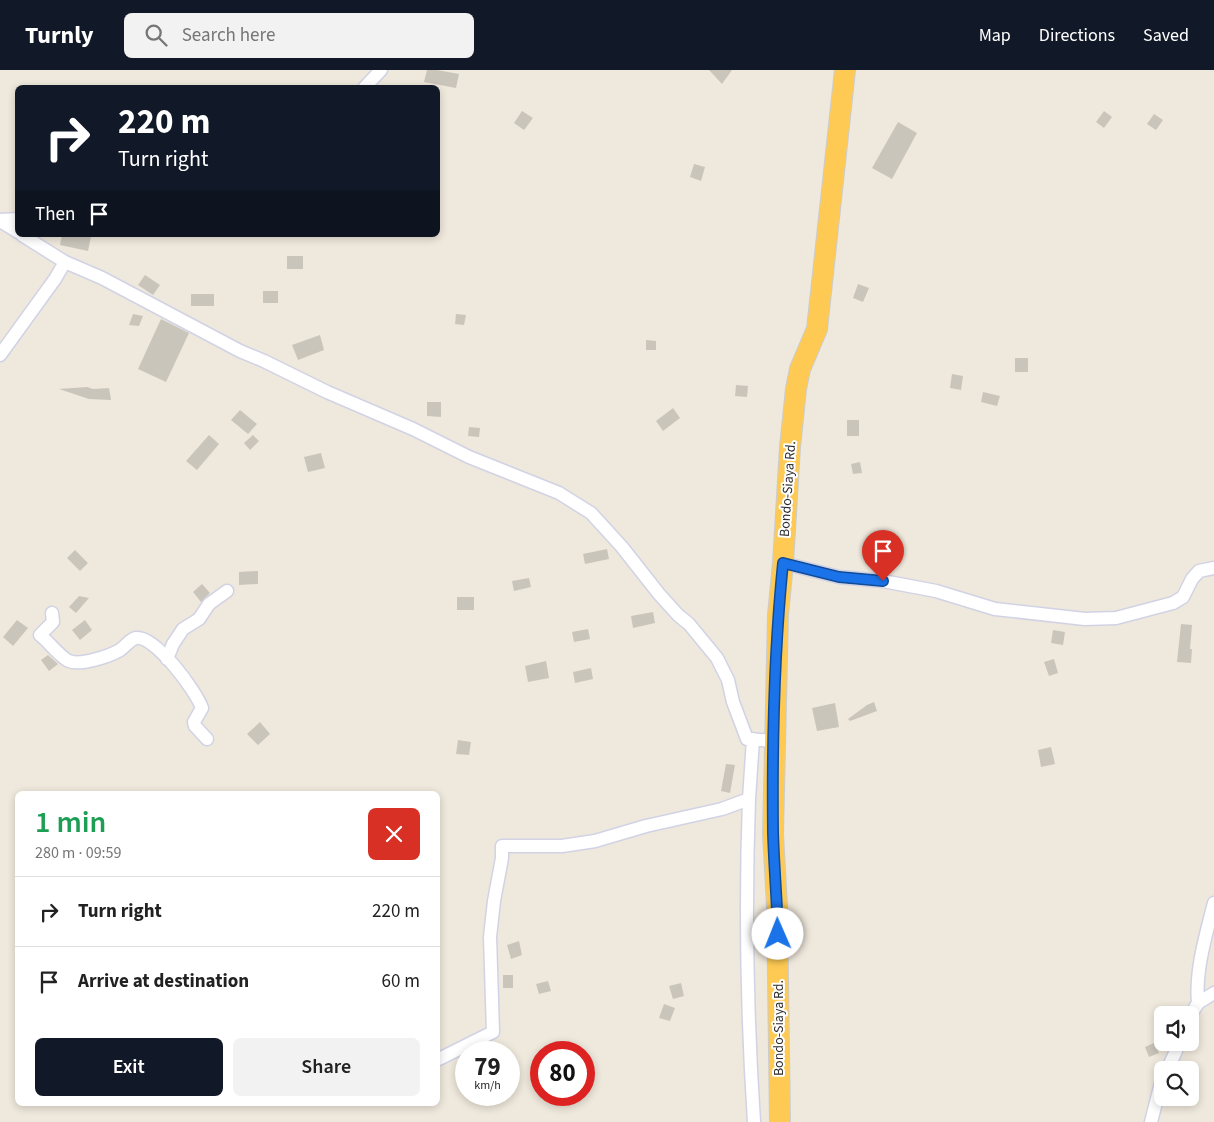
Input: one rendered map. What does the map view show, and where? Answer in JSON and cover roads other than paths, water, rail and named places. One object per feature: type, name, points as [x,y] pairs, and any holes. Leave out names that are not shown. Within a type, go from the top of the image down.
[{"type":"highway","name":"Bondo-Siaya Rd.","points":[[780,1122],[778,916],[773,834],[778,615],[796,389],[800,369],[816,329],[845,70]]},
{"type":"street","points":[[367,85],[381,70]]},
{"type":"street","points":[[0,220],[15,219]]},
{"type":"street","points":[[0,220],[15,230]]},
{"type":"street","points":[[25,237],[65,262],[102,278],[240,351],[469,456],[559,493],[591,513],[622,546],[678,616],[689,624],[717,658],[728,680],[733,702],[747,739],[774,741]]},
{"type":"street","points":[[0,355],[55,279],[65,262]]},
{"type":"street","points":[[783,563],[839,577],[871,579],[936,591],[995,609],[1085,619],[1116,618],[1173,603],[1183,597],[1192,579],[1199,571],[1214,568]]},
{"type":"street","points":[[167,659],[173,644],[183,629],[198,618],[208,604],[227,591]]},
{"type":"street","points":[[52,612],[53,622],[40,635],[68,661],[75,662],[106,657],[122,649],[134,638],[144,638],[158,649],[188,683],[199,701],[202,708],[194,722],[195,726],[208,739]]},
{"type":"street","points":[[753,740],[747,872],[748,984],[754,1122]]},
{"type":"street","points":[[440,1058],[493,1032],[490,937],[502,858],[502,846],[562,846],[595,841],[646,826],[722,809],[749,800]]},
{"type":"street","points":[[1198,1003],[1202,952],[1214,903]]},
{"type":"street","points":[[1196,1006],[1214,993]]},
{"type":"street","points":[[1151,1122],[1155,1106]]}]
